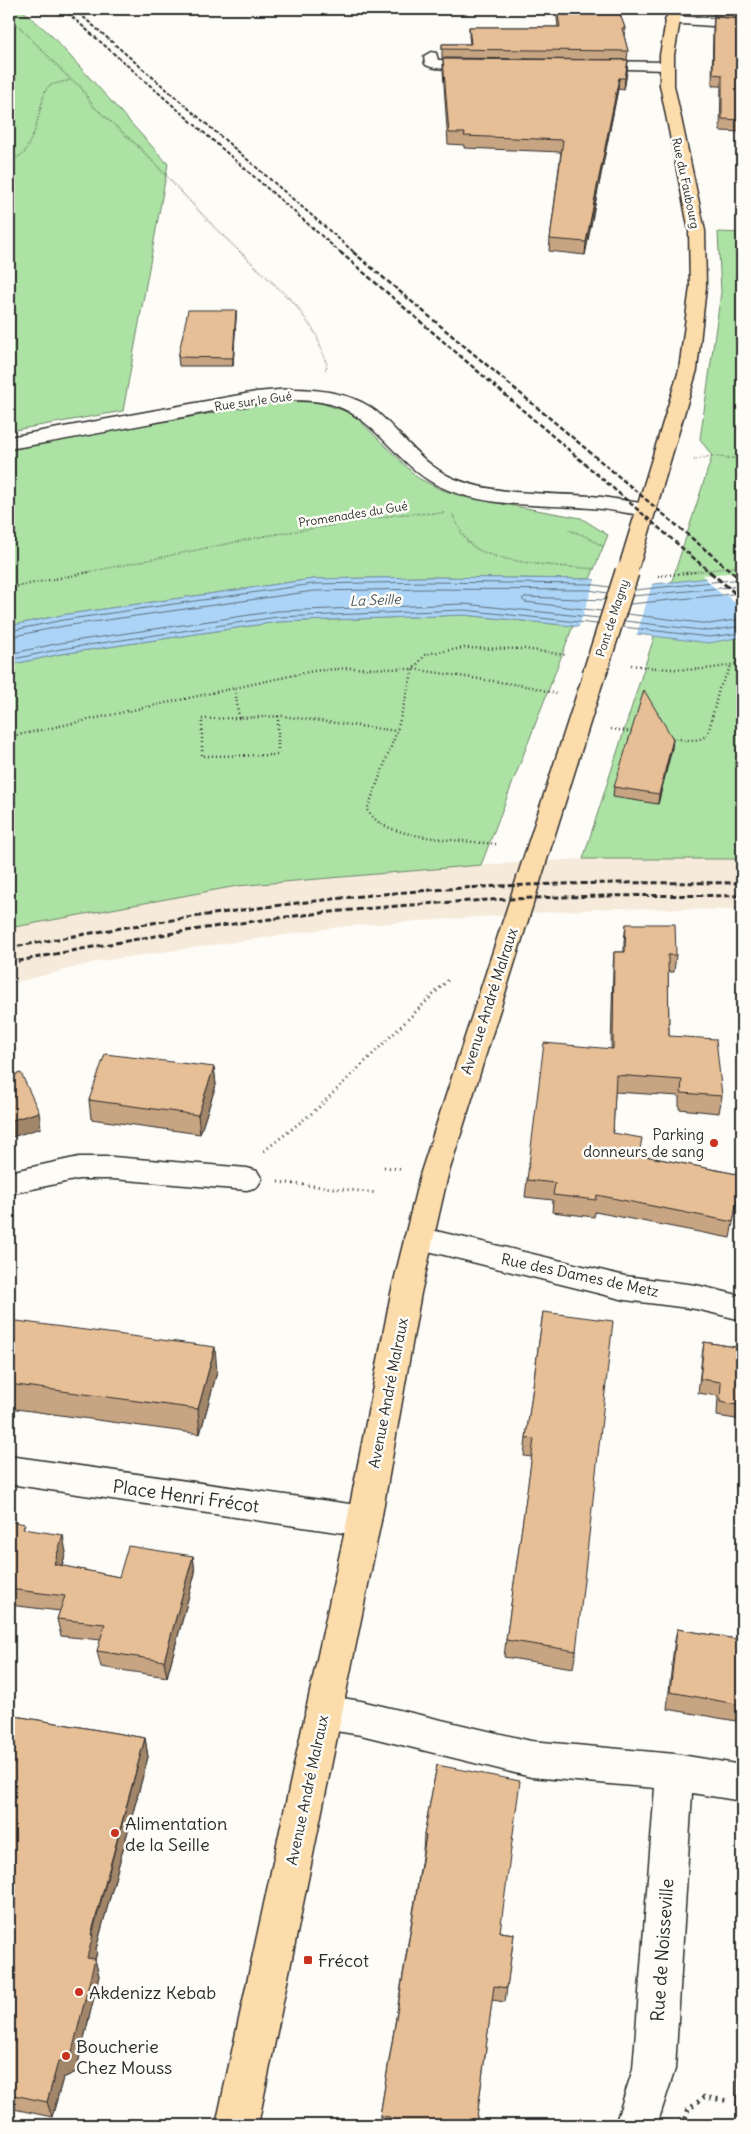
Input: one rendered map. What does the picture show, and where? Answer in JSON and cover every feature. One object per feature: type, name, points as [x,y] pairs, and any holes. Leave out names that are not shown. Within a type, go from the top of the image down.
[{"type":"main road","name":"Rue du Faubourg","points":[[631,560],[688,370],[698,287],[696,224],[674,122],[666,66],[673,14]]},
{"type":"main road","name":"Pont de Magny","points":[[594,675],[631,560]]},
{"type":"main road","name":"Avenue André Malraux","points":[[237,2125],[322,1712],[364,1521],[403,1308],[434,1175],[594,675]]},
{"type":"street","points":[[673,14],[742,24]]},
{"type":"street","points":[[431,56],[432,64],[490,64]]},
{"type":"street","points":[[578,64],[666,66]]},
{"type":"street","name":"Rue sur le Gué","points":[[9,443],[256,398],[310,395],[340,400],[362,409],[421,467],[459,488],[507,497],[602,503],[647,510]]},
{"type":"street","points":[[9,1183],[79,1168],[113,1168],[247,1179]]},
{"type":"street","name":"Rue des Dames de Metz","points":[[419,1238],[625,1288],[696,1297],[742,1308]]},
{"type":"street","name":"Place Henri Frécot","points":[[9,1470],[364,1521]]},
{"type":"street","points":[[322,1712],[362,1718],[531,1759],[675,1772],[742,1782]]},
{"type":"street","name":"Rue de Noisseville","points":[[636,2125],[654,2069],[675,1772]]},
{"type":"path","points":[[9,16],[71,80],[80,86],[94,106],[140,149],[215,228],[295,304],[316,334],[327,365],[310,395]]},
{"type":"path","points":[[9,160],[24,154],[35,130],[45,91],[50,85],[71,80]]},
{"type":"path","points":[[658,471],[698,458],[712,456],[742,459]]},
{"type":"path","name":"Promenades du Gué","points":[[9,588],[265,536],[402,514],[452,513],[468,540],[482,551],[533,561],[597,569]]},
{"type":"path","points":[[651,576],[742,566]]},
{"type":"path","points":[[665,736],[694,740],[703,739],[708,734],[718,689],[726,680],[731,666]]},
{"type":"path","points":[[9,736],[313,671],[349,668],[414,669],[532,687],[556,694]]},
{"type":"path","points":[[414,669],[397,731],[367,810],[372,818],[384,825],[407,831],[496,844]]},
{"type":"path","points":[[235,689],[239,718]]},
{"type":"path","points":[[278,716],[278,755],[202,756],[202,719],[278,716],[397,731]]},
{"type":"path","points":[[578,724],[636,732]]},
{"type":"path","points":[[377,1193],[247,1179],[253,1160],[317,1109],[448,980]]},
{"type":"path","points":[[684,2125],[688,2110],[704,2096],[730,2101]]},
{"type":"shaded area","points":[[583,859],[742,859],[742,910],[610,908],[347,926],[100,961],[9,984],[9,928],[24,924],[237,886],[481,865]]},
{"type":"green space","points":[[9,9],[21,9],[50,34],[168,164],[123,411],[9,431]]},
{"type":"green space","points":[[718,232],[742,233],[742,859],[583,859],[712,456],[700,439],[721,292]]},
{"type":"green space","points":[[281,401],[317,402],[352,413],[418,478],[440,489],[464,497],[581,518],[608,535],[590,579],[426,577],[313,579],[62,615],[9,626],[9,449]]},
{"type":"green space","points":[[464,615],[573,626],[481,865],[237,886],[9,928],[9,665],[61,654],[277,622]]},
{"type":"water","name":"La Seille","points":[[742,574],[742,637],[709,643],[464,615],[277,622],[61,654],[9,665],[9,626],[62,615],[313,579],[426,577],[590,579],[637,586]]},
{"type":"pier","points":[[742,572],[742,609],[726,595],[723,596],[702,575]]},
{"type":"pier","points":[[596,577],[637,583],[653,581],[636,637],[578,629]]},
{"type":"building","points":[[557,9],[618,9],[625,28],[622,28],[628,51],[442,49],[442,44],[471,44],[469,27],[560,27]]},
{"type":"building","points":[[714,17],[742,19],[742,120],[722,119],[722,75],[713,74]]},
{"type":"building","points":[[443,59],[628,60],[625,78],[619,78],[586,242],[550,239],[563,140],[464,136],[465,133],[449,133]]},
{"type":"building","points":[[188,310],[236,310],[233,358],[178,357]]},
{"type":"building","points":[[644,690],[673,739],[659,794],[614,787]]},
{"type":"building","points":[[626,924],[675,924],[676,955],[668,955],[669,1036],[716,1039],[722,1096],[681,1093],[682,1080],[616,1075],[613,1133],[642,1138],[639,1155],[742,1175],[733,1222],[597,1195],[596,1200],[553,1195],[555,1183],[527,1180],[544,1043],[613,1049],[614,952],[625,952]]},
{"type":"building","points":[[105,1054],[214,1067],[198,1115],[89,1100]]},
{"type":"building","points":[[21,1073],[39,1112],[9,1121],[9,1076]]},
{"type":"building","points":[[543,1312],[613,1321],[576,1651],[506,1640],[534,1439],[526,1438]]},
{"type":"building","points":[[9,1320],[215,1347],[198,1409],[9,1384]]},
{"type":"building","points":[[704,1342],[742,1348],[742,1406],[720,1402],[721,1382],[700,1379]]},
{"type":"building","points":[[9,1521],[25,1524],[23,1529],[63,1535],[54,1564],[119,1577],[128,1546],[193,1556],[164,1661],[97,1651],[105,1624],[57,1619],[65,1596],[9,1589]]},
{"type":"building","points":[[677,1629],[742,1640],[742,1705],[670,1692]]},
{"type":"building","points":[[9,1715],[145,1738],[91,1935],[93,1935],[87,1958],[95,1959],[71,2056],[58,2062],[47,2102],[9,2094]]},
{"type":"building","points":[[437,1765],[520,1781],[500,1932],[514,1934],[507,1988],[494,1986],[476,2125],[389,2125],[390,2117],[380,2116],[426,1836],[424,1835]]},
{"type":"building","points":[[742,2031],[742,2105],[739,2105]]},
{"type":"railway","points":[[63,9],[341,253]]},
{"type":"railway","points":[[74,9],[355,253]]},
{"type":"railway","points":[[340,252],[711,573]]},
{"type":"railway","points":[[353,252],[733,573]]},
{"type":"railway","points":[[710,572],[742,599]]},
{"type":"railway","points":[[732,572],[742,580]]},
{"type":"railway","points":[[9,948],[190,917],[372,895],[464,888],[557,884],[742,883]]},
{"type":"railway","points":[[9,963],[191,930],[329,912],[467,901],[558,897],[742,896]]},
{"type":"place","name":"Parking donneurs de sang","points":[[714,1143]]},
{"type":"place","name":"Alimentation de la Seille","points":[[115,1833]]},
{"type":"place","name":"Frécot","points":[[308,1960]]},
{"type":"place","name":"Akdenizz Kebab","points":[[79,1992]]},
{"type":"place","name":"Boucherie Chez Mouss","points":[[66,2056]]}]
